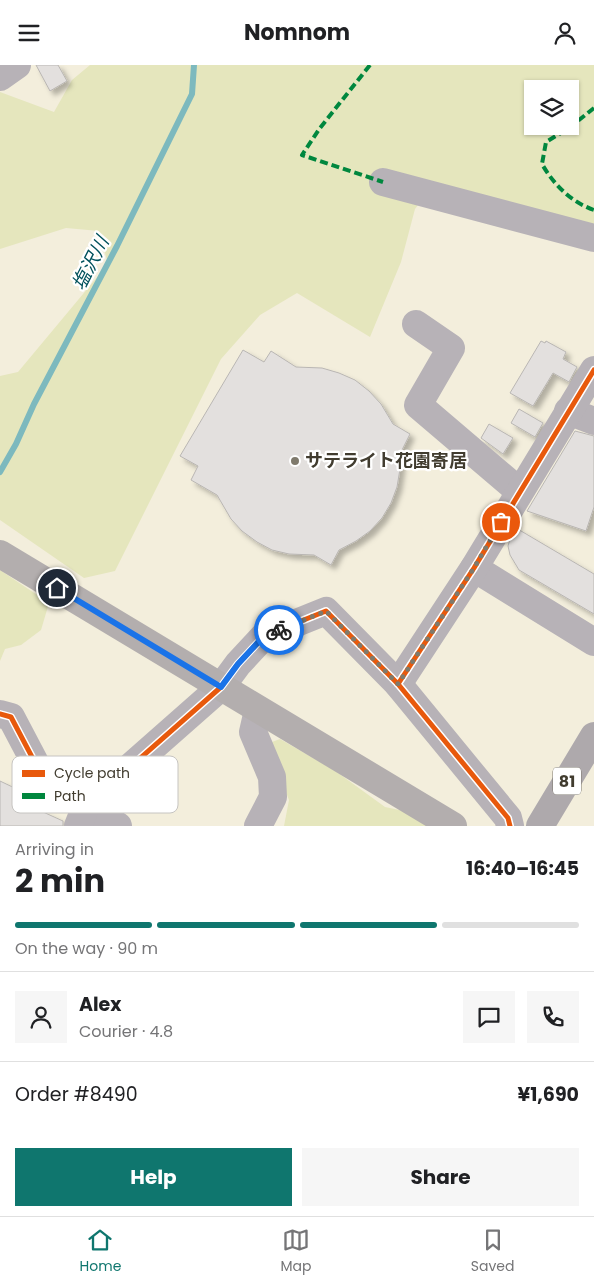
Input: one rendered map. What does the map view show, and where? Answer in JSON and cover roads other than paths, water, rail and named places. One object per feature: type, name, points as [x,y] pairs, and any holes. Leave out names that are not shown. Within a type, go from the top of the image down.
[{"type":"highway","points":[[0,554],[453,826]]},
{"type":"main road","name":"81","points":[[540,826],[594,736]]},
{"type":"street","points":[[0,77],[17,65]]},
{"type":"street","points":[[383,182],[594,238]]},
{"type":"street","points":[[416,325],[451,348],[418,405],[520,491]]},
{"type":"street","points":[[398,684],[474,568],[594,369]]},
{"type":"street","points":[[568,411],[594,421]]},
{"type":"street","points":[[474,568],[594,642]]},
{"type":"street","points":[[147,756],[221,687],[238,664],[264,636],[326,611],[398,684],[508,818],[510,826]]},
{"type":"street","points":[[258,710],[253,732],[272,777],[273,797],[258,826]]},
{"type":"street","points":[[0,714],[11,717],[31,756]]},
{"type":"street","points":[[82,816],[118,826]]},
{"type":"waterway","name":"塩沢川","points":[[0,472],[117,246],[192,94],[194,65]]},
{"type":"place","name":"サテライト花園寄居","points":[[295,461]]}]
